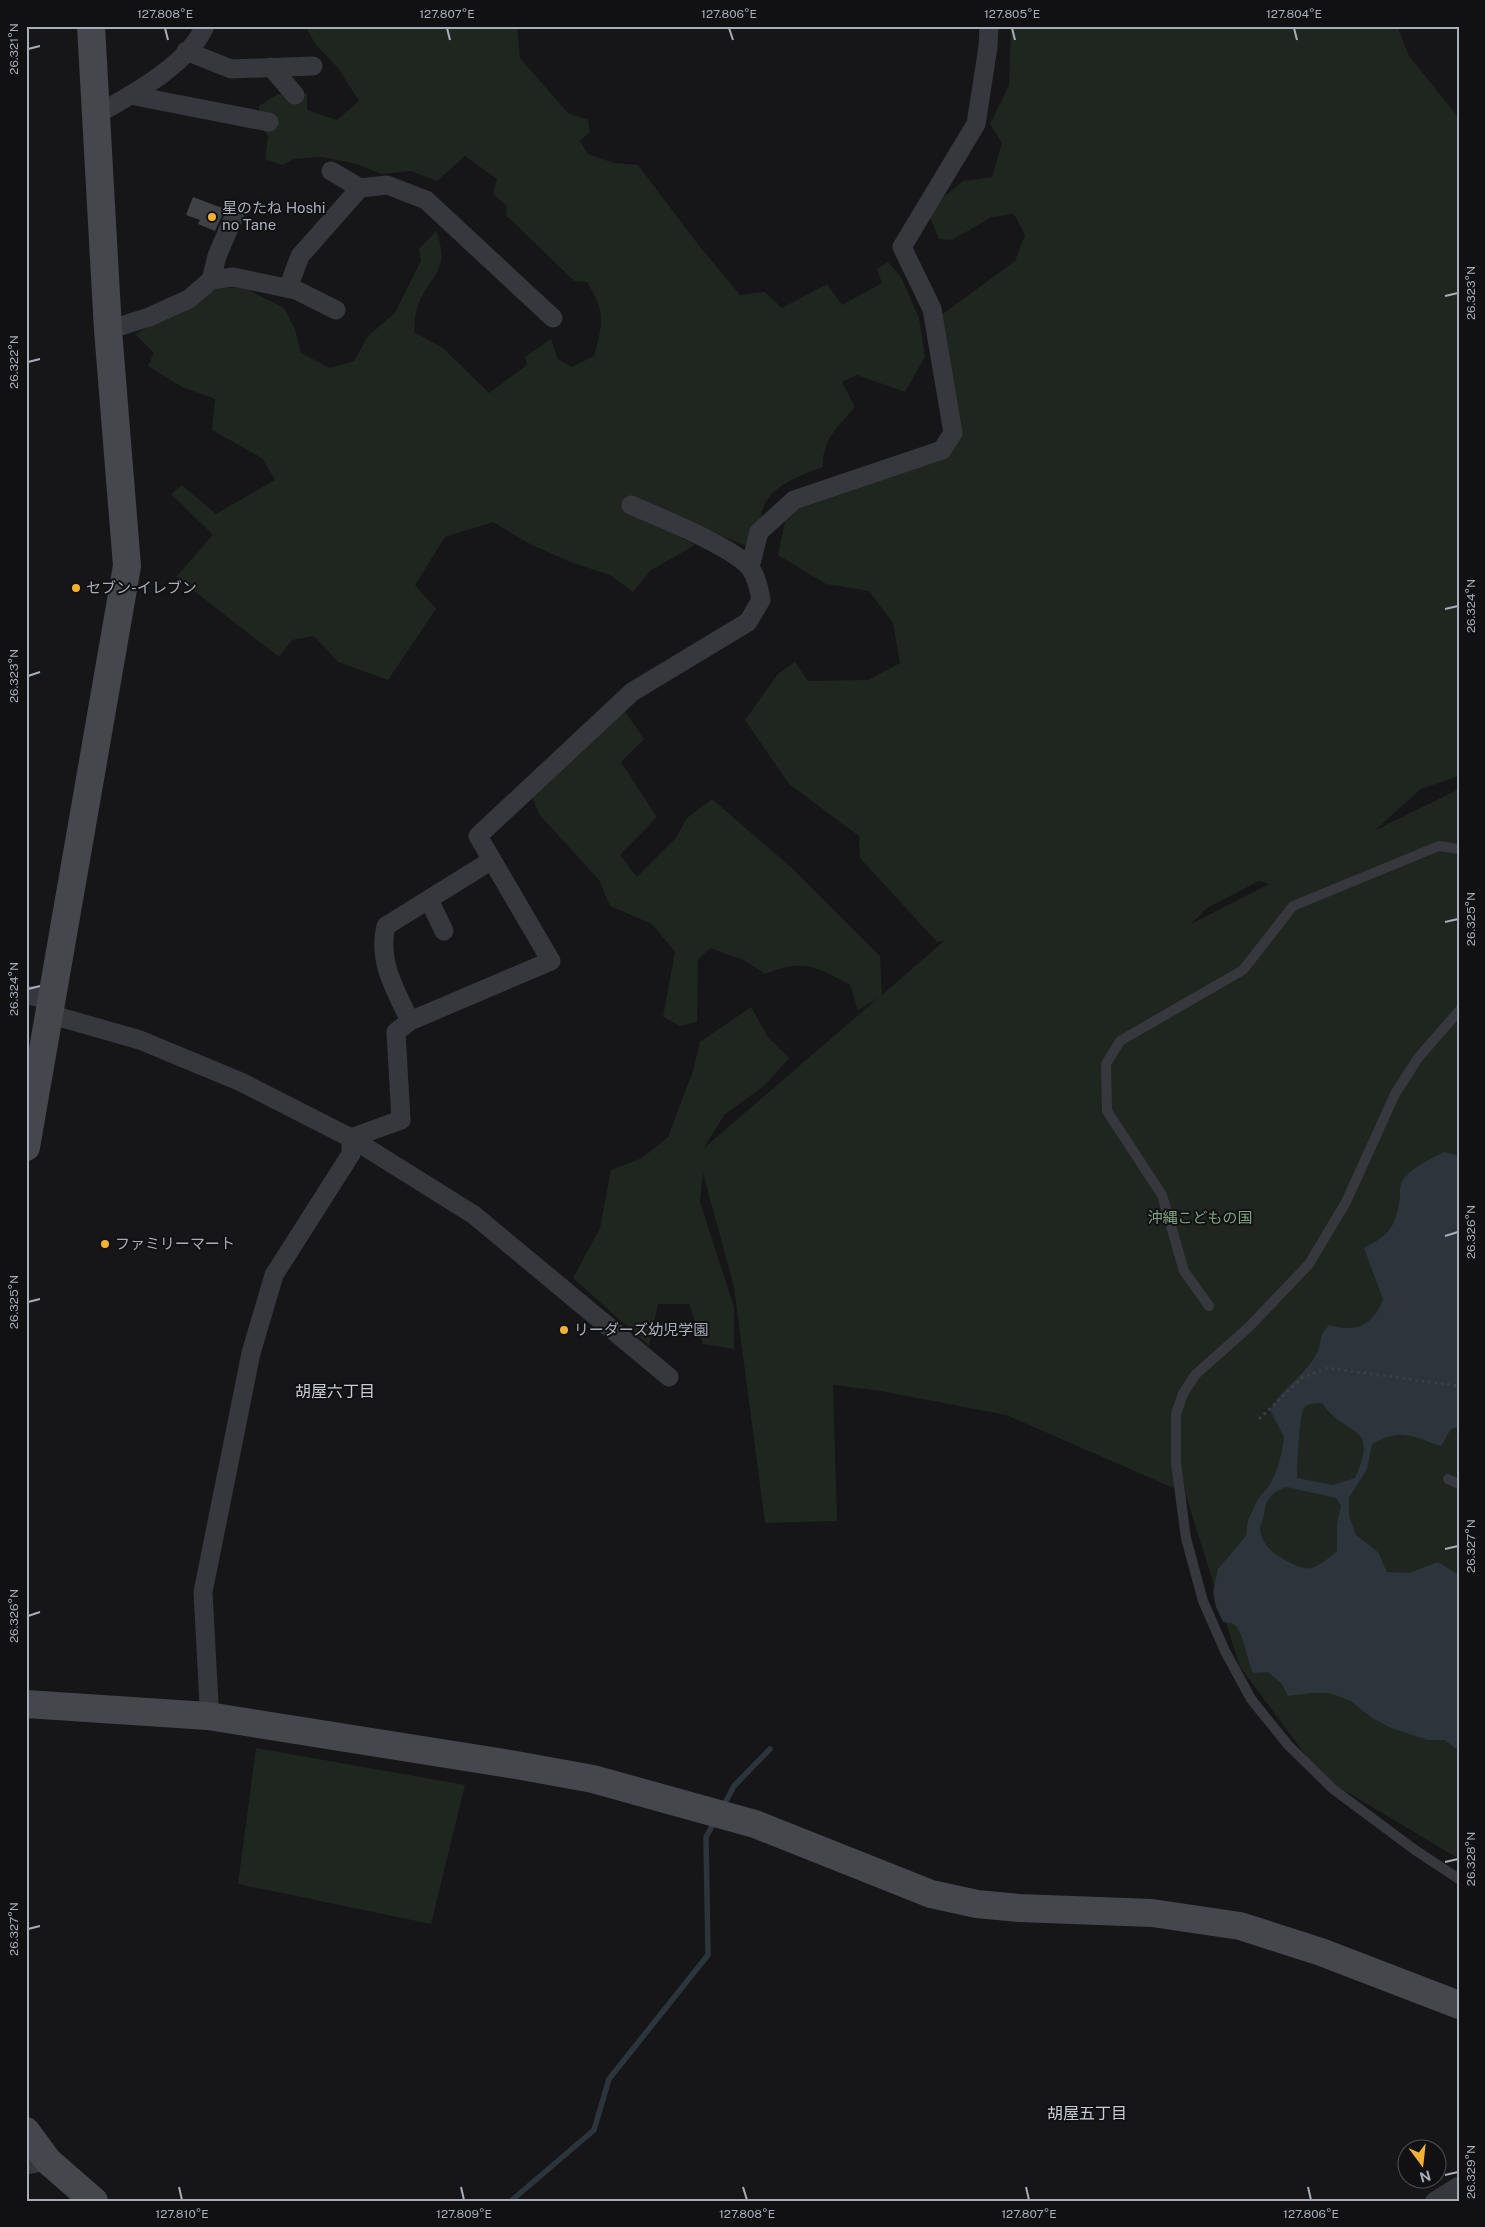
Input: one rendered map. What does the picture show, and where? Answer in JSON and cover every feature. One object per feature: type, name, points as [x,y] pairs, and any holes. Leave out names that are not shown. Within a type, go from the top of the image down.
[{"type":"street","points":[[26,1147],[42,1003],[127,566],[108,330],[91,26]]},
{"type":"street","points":[[96,115],[130,95],[174,65],[202,34],[205,26]]},
{"type":"street","points":[[750,567],[759,532],[794,500],[942,450],[953,433],[932,309],[902,247],[976,124],[988,47],[989,26]]},
{"type":"street","points":[[186,51],[231,69],[313,66]]},
{"type":"street","points":[[271,67],[295,96]]},
{"type":"street","points":[[130,95],[269,122]]},
{"type":"street","points":[[331,171],[360,188],[387,185],[426,200],[553,318]]},
{"type":"street","points":[[288,288],[300,256],[360,188]]},
{"type":"street","points":[[211,280],[216,256],[235,214]]},
{"type":"street","points":[[108,330],[150,317],[189,299],[211,280],[233,277],[288,288],[336,310]]},
{"type":"street","points":[[351,1138],[401,1120],[396,1032],[410,1021],[551,961],[478,836],[632,692],[748,622],[761,600],[758,583],[750,567],[723,548],[631,505]]},
{"type":"street","points":[[410,1021],[386,970],[382,941],[386,926],[492,860]]},
{"type":"street","points":[[429,900],[444,931]]},
{"type":"street","points":[[42,1003],[140,1040],[240,1082],[351,1138],[474,1215],[669,1377]]},
{"type":"street","points":[[208,1716],[203,1592],[251,1353],[274,1275],[351,1154],[351,1138]]},
{"type":"street","points":[[26,1704],[208,1716],[593,1779],[719,1813],[931,1894],[977,1904],[1019,1908],[1152,1913],[1240,1926],[1321,1952],[1459,2005]]},
{"type":"street","points":[[26,2131],[37,2163],[94,2201]]},
{"type":"street","points":[[1435,2201],[1459,2186]]},
{"type":"lane","points":[[1209,1306],[1184,1271],[1162,1195],[1107,1110],[1106,1064],[1120,1040],[1243,970],[1293,906],[1438,846],[1459,849]]},
{"type":"lane","points":[[1459,1011],[1418,1058],[1395,1094],[1346,1202],[1309,1264],[1249,1326],[1195,1374],[1183,1394],[1176,1414],[1176,1463],[1186,1538],[1203,1601],[1225,1651],[1251,1699],[1288,1745],[1334,1789],[1415,1850],[1459,1879]]},
{"type":"lane","points":[[1448,1478],[1459,1484]]},
{"type":"path","points":[[1259,1419],[1303,1377],[1328,1368],[1459,1386]]},
{"type":"green space","points":[[305,26],[517,26],[520,58],[568,113],[588,120],[590,132],[580,141],[588,154],[614,163],[638,165],[697,243],[740,295],[765,292],[782,308],[827,284],[842,305],[882,283],[877,269],[888,262],[901,277],[919,318],[925,357],[905,392],[857,375],[842,382],[855,407],[837,427],[828,441],[823,457],[823,467],[788,482],[767,500],[760,518],[758,551],[628,496],[625,508],[695,545],[651,570],[633,592],[610,575],[570,562],[528,543],[493,522],[445,537],[415,585],[436,609],[388,680],[338,662],[314,636],[292,640],[279,657],[176,577],[213,535],[171,494],[182,485],[216,514],[275,480],[262,458],[212,430],[215,399],[182,387],[148,366],[154,353],[135,334],[170,316],[212,289],[242,287],[284,308],[295,329],[301,353],[330,368],[354,361],[368,336],[395,313],[421,261],[419,249],[436,231],[440,243],[441,262],[418,305],[414,332],[443,348],[489,393],[527,365],[525,357],[551,339],[558,359],[572,367],[594,356],[601,326],[600,310],[587,282],[574,281],[506,215],[507,206],[493,194],[497,179],[465,156],[437,181],[411,171],[381,174],[357,164],[321,157],[294,159],[282,165],[265,159],[268,136],[259,124],[259,106],[278,94],[307,94],[307,110],[337,120],[359,101],[338,68],[316,45]]},
{"type":"green space","name":"沖縄こどもの国","points":[[1011,26],[1397,26],[1409,56],[1455,113],[1459,121],[1459,776],[1421,789],[1374,831],[1459,789],[1459,1859],[1322,1777],[1240,1667],[1185,1493],[1006,1415],[881,1391],[833,1385],[837,1521],[765,1523],[734,1287],[703,1173],[700,1202],[734,1307],[734,1349],[703,1344],[689,1304],[658,1304],[649,1346],[573,1278],[600,1228],[611,1170],[642,1158],[668,1137],[693,1071],[700,1042],[751,1007],[768,1037],[789,1058],[764,1086],[724,1115],[704,1148],[878,998],[858,1010],[850,985],[819,969],[790,966],[766,974],[741,959],[710,948],[698,960],[697,1022],[680,1026],[663,1017],[675,952],[652,924],[610,906],[599,880],[539,814],[531,794],[624,710],[644,739],[621,762],[657,817],[620,855],[637,877],[676,838],[687,818],[712,799],[793,869],[880,956],[882,995],[944,941],[937,942],[860,858],[859,836],[789,784],[745,720],[778,674],[795,662],[808,681],[868,680],[900,663],[893,623],[869,591],[826,584],[778,555],[789,502],[960,437],[940,316],[1015,261],[1025,235],[1014,214],[992,217],[952,240],[939,239],[927,211],[963,181],[992,177],[1002,143],[990,124],[1009,85]],"holes":[[[1259,881],[1269,884],[1191,924],[1207,908]]]},
{"type":"green space","points":[[256,1748],[465,1785],[431,1924],[238,1884]]},
{"type":"shaded area","points":[[1444,1152],[1459,1156],[1459,1427],[1451,1429],[1441,1446],[1407,1435],[1391,1436],[1372,1444],[1367,1469],[1349,1498],[1349,1516],[1356,1535],[1378,1552],[1387,1572],[1409,1573],[1438,1562],[1459,1575],[1459,1751],[1445,1740],[1428,1740],[1391,1728],[1372,1718],[1351,1701],[1329,1693],[1288,1696],[1282,1684],[1268,1672],[1253,1673],[1238,1629],[1235,1625],[1223,1622],[1216,1607],[1213,1592],[1218,1569],[1246,1536],[1248,1520],[1258,1499],[1269,1486],[1277,1470],[1284,1437],[1270,1410],[1312,1361],[1319,1349],[1323,1333],[1329,1325],[1347,1328],[1355,1327],[1369,1321],[1374,1316],[1383,1299],[1364,1248],[1386,1234],[1394,1222],[1400,1197],[1400,1187],[1406,1176]],"holes":[[[1322,1403],[1331,1414],[1357,1433],[1362,1439],[1364,1447],[1362,1460],[1355,1478],[1333,1485],[1297,1478],[1302,1413],[1308,1405]],[[1287,1487],[1336,1498],[1341,1506],[1337,1524],[1337,1551],[1322,1563],[1311,1568],[1300,1567],[1279,1556],[1266,1545],[1261,1535],[1260,1527],[1268,1500],[1277,1491]]]},
{"type":"building","points":[[193,197],[225,209],[215,231],[198,224],[200,220],[186,215]]},
{"type":"waterway","points":[[723,1807],[734,1786],[770,1749]]},
{"type":"waterway","points":[[511,2201],[594,2130],[609,2079],[708,1955],[706,1837],[715,1821]]},
{"type":"place","name":"星のたね Hoshi no Tane","points":[[212,217]]},
{"type":"place","name":"セブン-イレブン","points":[[76,588]]},
{"type":"place","name":"ファミリーマート","points":[[105,1244]]},
{"type":"place","name":"リーダーズ幼児学園","points":[[564,1330]]},
{"type":"district","name":"胡屋六丁目","points":[[335,1391]]},
{"type":"district","name":"胡屋五丁目","points":[[1087,2113]]}]
